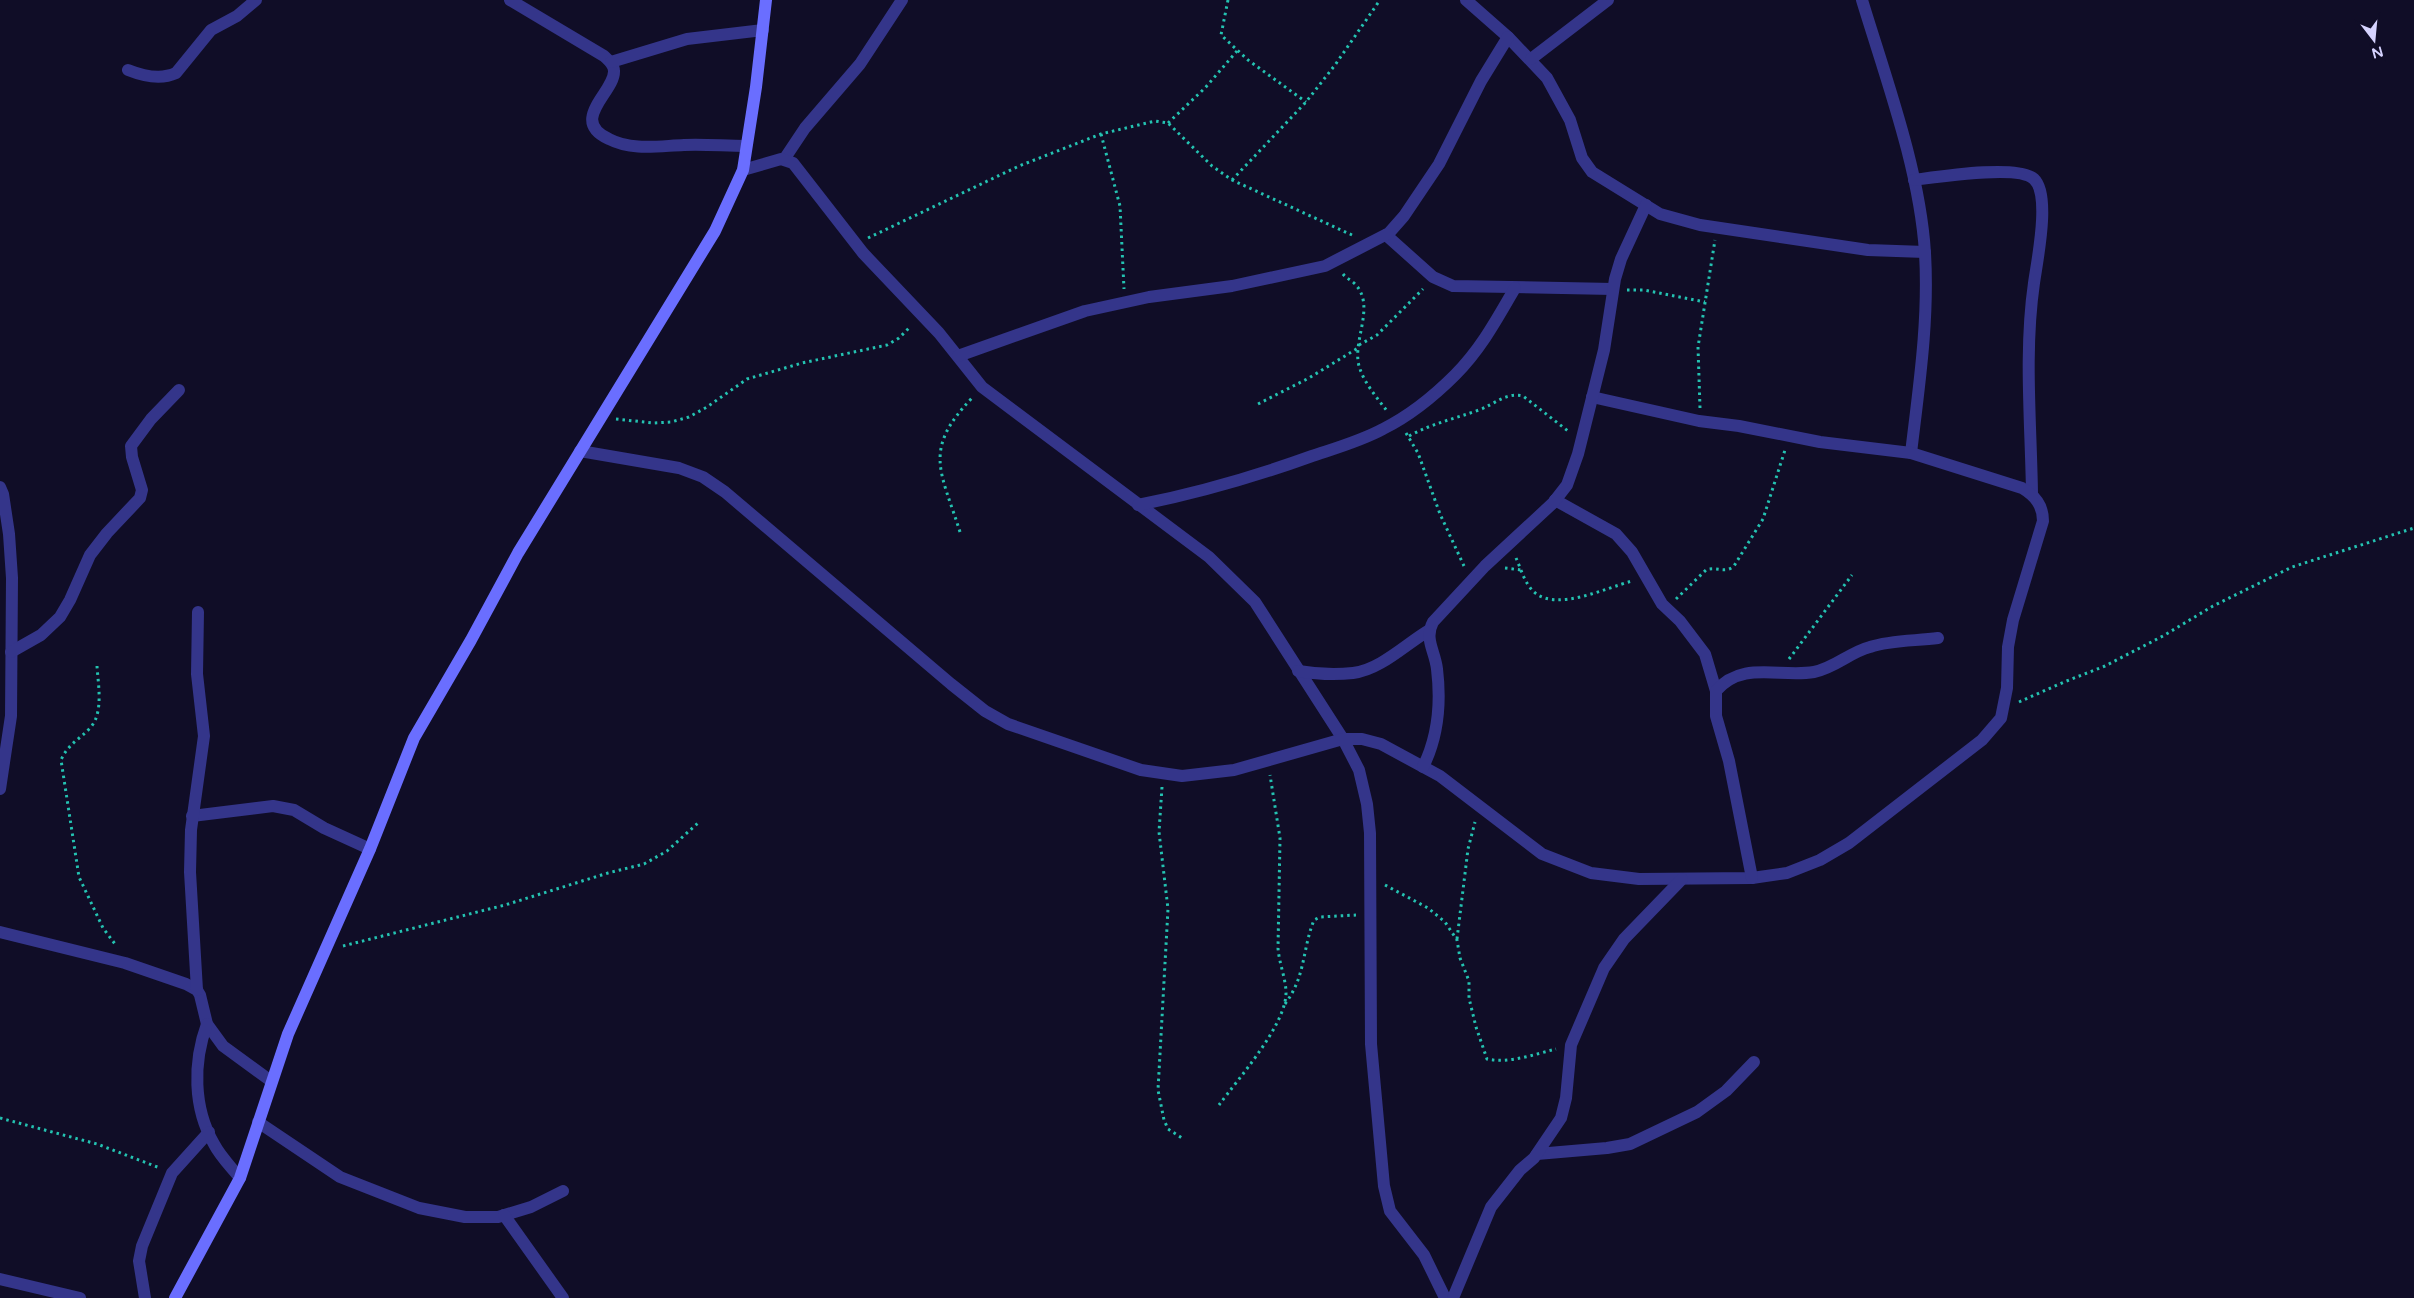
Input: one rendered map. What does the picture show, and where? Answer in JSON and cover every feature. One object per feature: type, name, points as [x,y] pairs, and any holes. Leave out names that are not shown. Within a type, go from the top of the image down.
[{"type":"street","points":[[128,70],[152,77],[170,76],[176,73],[211,30],[237,16],[256,0]]},
{"type":"street","points":[[510,0],[611,62],[615,73],[592,115],[595,128],[606,138],[624,146],[746,146]]},
{"type":"street","points":[[175,1298],[240,1178],[288,1034],[326,951],[336,921],[370,849],[414,738],[471,640],[518,553],[599,417],[715,231],[743,170],[756,88],[766,0]]},
{"type":"street","points":[[743,170],[785,158],[805,128],[860,64],[902,0]]},
{"type":"street","points":[[1531,60],[1608,0]]},
{"type":"street","points":[[1862,0],[1914,180],[1925,252],[1927,318],[1911,453]]},
{"type":"street","points":[[1469,1],[1508,37],[1547,78],[1570,120],[1582,158],[1592,172],[1660,214],[1716,228],[1868,250],[1925,252]]},
{"type":"street","points":[[611,62],[687,39],[762,30]]},
{"type":"street","points":[[958,356],[1085,311],[1125,302],[1232,286],[1331,263],[1386,235],[1404,216],[1439,164],[1481,80],[1508,37]]},
{"type":"street","points":[[785,158],[800,170],[856,244],[922,314],[982,387],[1209,557],[1255,602],[1343,739],[1359,770],[1367,804],[1370,832],[1371,1044],[1384,1186],[1390,1211],[1424,1255],[1445,1298]]},
{"type":"street","points":[[1914,180],[1973,173],[2005,173],[2030,176],[2036,181],[2040,191],[2040,237],[2033,294],[2029,357],[2032,494]]},
{"type":"street","points":[[1298,671],[1316,674],[1355,673],[1381,662],[1428,631],[1433,622],[1471,581],[1556,500],[1567,485],[1581,441],[1604,350],[1613,289],[1621,259],[1646,205]]},
{"type":"street","points":[[1386,235],[1433,277],[1453,286],[1613,289]]},
{"type":"street","points":[[1138,505],[1198,493],[1283,466],[1348,444],[1396,422],[1441,388],[1476,352],[1493,328],[1516,288]]},
{"type":"street","points":[[11,652],[41,635],[60,617],[70,600],[90,555],[107,533],[140,498],[142,490],[132,457],[132,446],[151,419],[179,390]]},
{"type":"street","points":[[580,451],[679,468],[704,477],[725,492],[840,592],[985,711],[1008,724],[1141,770],[1182,776],[1234,770],[1267,762],[1312,746],[1343,739],[1362,739],[1381,744],[1440,776],[1542,854],[1591,873],[1639,879],[1752,878],[1787,873],[1805,868],[1849,843],[1982,740],[2001,718],[2007,688],[2008,647],[2013,620],[2043,521],[2040,505],[2032,494],[2022,488],[1911,453],[1699,421],[1592,397]]},
{"type":"street","points":[[0,487],[4,494],[12,578],[11,716],[0,789]]},
{"type":"street","points":[[1556,500],[1616,534],[1632,552],[1666,608],[1705,654],[1716,691],[1716,716],[1728,761],[1752,878]]},
{"type":"street","points":[[196,990],[190,872],[192,816],[204,736],[197,674],[198,612]]},
{"type":"street","points":[[1424,767],[1434,743],[1438,696],[1437,668],[1428,638],[1428,631]]},
{"type":"street","points":[[1716,691],[1723,682],[1733,676],[1763,671],[1812,672],[1831,667],[1870,646],[1938,638]]},
{"type":"street","points":[[192,816],[273,806],[294,810],[324,828],[370,849]]},
{"type":"street","points":[[1453,1298],[1491,1207],[1504,1188],[1537,1154],[1561,1118],[1566,1098],[1571,1046],[1598,980],[1614,951],[1682,879]]},
{"type":"street","points":[[0,932],[130,965],[186,984],[196,990],[200,996],[207,1024],[223,1046],[272,1081]]},
{"type":"street","points":[[207,1024],[200,1044],[196,1086],[214,1146],[240,1178]]},
{"type":"street","points":[[1537,1154],[1607,1148],[1630,1144],[1697,1112],[1726,1091],[1754,1062]]},
{"type":"street","points":[[258,1122],[340,1178],[419,1208],[465,1217],[504,1215],[531,1207],[563,1191]]},
{"type":"street","points":[[145,1298],[139,1261],[142,1246],[172,1173],[209,1132]]},
{"type":"street","points":[[504,1215],[563,1298]]},
{"type":"street","points":[[0,1279],[80,1298]]},
{"type":"path","points":[[1228,0],[1221,36],[1237,51],[1306,102]]},
{"type":"path","points":[[1232,180],[1306,102],[1380,0]]},
{"type":"path","points":[[1168,123],[1205,88],[1237,51]]},
{"type":"path","points":[[856,244],[1019,166],[1101,134],[1155,121],[1168,123],[1212,166],[1232,180],[1370,243]]},
{"type":"path","points":[[1101,134],[1120,206],[1125,302]]},
{"type":"path","points":[[1699,421],[1701,381],[1698,346],[1716,228]]},
{"type":"path","points":[[1331,263],[1355,284],[1361,294],[1363,310],[1358,346],[1359,369],[1396,422],[1409,436],[1418,453],[1452,545],[1471,581]]},
{"type":"path","points":[[1258,404],[1310,378],[1377,335],[1396,314],[1413,300],[1433,277]]},
{"type":"path","points":[[1613,289],[1644,290],[1705,302]]},
{"type":"path","points":[[599,417],[653,423],[672,422],[689,417],[747,379],[811,361],[887,345],[899,338],[922,314]]},
{"type":"path","points":[[960,532],[940,467],[940,452],[947,428],[955,416],[982,387]]},
{"type":"path","points":[[1409,436],[1430,425],[1480,410],[1502,398],[1517,394],[1524,396],[1581,441]]},
{"type":"path","points":[[1666,608],[1706,570],[1714,568],[1726,570],[1734,566],[1763,519],[1789,435]]},
{"type":"path","points":[[2003,710],[2064,682],[2105,666],[2164,636],[2213,606],[2292,568],[2414,528]]},
{"type":"path","points":[[1508,544],[1526,580],[1533,591],[1541,597],[1566,600],[1647,577]]},
{"type":"path","points":[[1780,672],[1852,576]]},
{"type":"path","points":[[97,666],[98,710],[91,727],[66,748],[61,760],[79,877],[103,928],[130,965]]},
{"type":"path","points":[[1219,1105],[1273,1030],[1284,1004],[1286,993],[1279,963],[1278,948],[1280,838],[1267,762]]},
{"type":"path","points":[[1163,773],[1159,832],[1168,909],[1158,1090],[1164,1120],[1168,1129],[1182,1138]]},
{"type":"path","points":[[1480,808],[1468,849],[1457,940],[1460,958],[1469,980],[1469,998],[1476,1027],[1487,1059],[1522,1057],[1571,1046]]},
{"type":"path","points":[[326,951],[505,905],[608,873],[644,864],[667,851],[698,823]]},
{"type":"path","points":[[1369,877],[1428,908],[1445,922],[1457,940]]},
{"type":"path","points":[[1284,1004],[1295,991],[1314,920],[1320,917],[1369,914]]},
{"type":"path","points":[[0,1118],[97,1144],[172,1173]]}]
